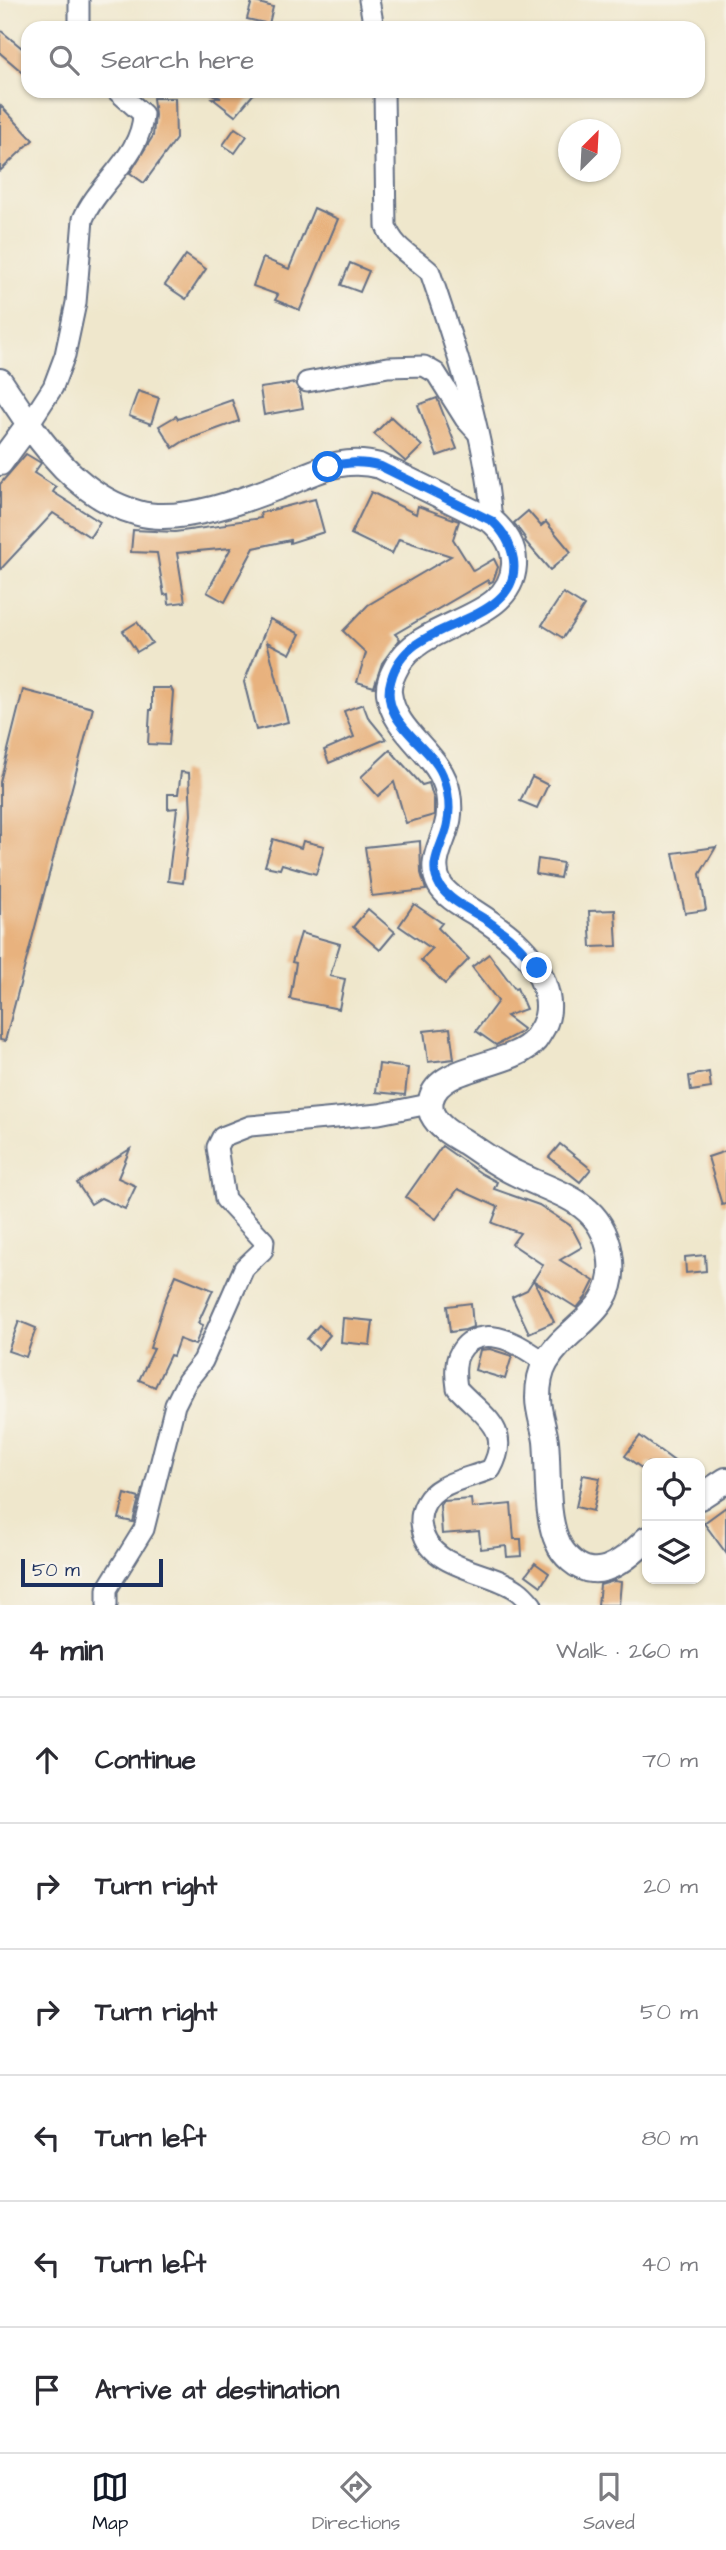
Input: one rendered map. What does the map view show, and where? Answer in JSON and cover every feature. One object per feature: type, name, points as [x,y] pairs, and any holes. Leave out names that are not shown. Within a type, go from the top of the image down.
[{"type":"street","points":[[79,0],[79,21]]},
{"type":"street","points":[[369,0],[373,21]]},
{"type":"street","points":[[0,464],[53,387],[65,355],[76,303],[83,219],[88,208],[114,176],[143,125],[143,114],[125,98]]},
{"type":"street","points":[[384,98],[386,226],[392,241],[430,272],[472,402],[488,477],[492,521]]},
{"type":"street","points":[[307,382],[388,366],[424,366],[436,373],[465,419],[479,434]]},
{"type":"street","points":[[0,381],[51,456],[67,472],[92,491],[140,514],[163,515],[213,509],[237,503],[328,467],[356,462],[380,466],[492,521],[511,544],[514,556],[512,579],[499,599],[484,609],[434,632],[411,648],[400,659],[388,689],[392,707],[400,723],[442,773],[447,789],[450,806],[447,827],[436,854],[435,872],[441,888],[491,923],[527,953],[537,968],[548,1004],[546,1021],[534,1042],[515,1054],[444,1079],[433,1093],[429,1104],[432,1114],[443,1129],[511,1171],[568,1195],[589,1210],[601,1224],[612,1265],[611,1284],[593,1315],[561,1343],[545,1363],[540,1380],[538,1402],[546,1442],[547,1479],[558,1543],[566,1556],[578,1565],[588,1570],[599,1570],[624,1558],[642,1543]]},
{"type":"street","points":[[107,1605],[107,1588],[144,1529],[175,1405],[187,1381],[204,1361],[244,1268],[262,1250],[264,1241],[259,1233],[245,1222],[225,1199],[217,1147],[222,1137],[250,1126],[379,1114],[429,1104]]},
{"type":"street","points":[[533,1605],[517,1590],[441,1557],[427,1545],[420,1514],[427,1501],[441,1488],[492,1469],[499,1456],[496,1427],[457,1388],[456,1363],[463,1346],[476,1338],[499,1338],[526,1349],[545,1363]]},
{"type":"street","points":[[705,1494],[726,1480]]},
{"type":"building","points":[[252,1],[273,7],[270,21],[247,19]]},
{"type":"building","points":[[0,30],[21,47],[21,71],[0,53]]},
{"type":"building","points":[[153,98],[175,98],[176,139],[144,183],[130,173],[153,136]]},
{"type":"building","points":[[212,98],[221,98],[250,98],[235,116]]},
{"type":"building","points":[[0,105],[33,140],[0,171]]},
{"type":"building","points":[[235,128],[247,136],[235,153],[223,145]]},
{"type":"building","points":[[314,208],[338,219],[300,310],[275,300],[278,295],[253,286],[263,258],[289,269]]},
{"type":"building","points":[[186,255],[206,269],[186,299],[165,285]]},
{"type":"building","points":[[350,263],[369,271],[360,292],[341,285]]},
{"type":"building","points":[[295,383],[303,408],[264,415],[260,388]]},
{"type":"building","points":[[138,391],[159,398],[151,424],[129,416]]},
{"type":"building","points":[[437,398],[457,449],[437,456],[418,405]]},
{"type":"building","points":[[232,400],[239,421],[184,441],[173,448],[159,426],[176,416],[178,419]]},
{"type":"building","points":[[391,417],[422,446],[406,462],[374,434]]},
{"type":"building","points":[[26,454],[41,463],[34,473],[56,487],[53,492],[100,522],[90,537],[53,513],[0,570],[0,484]]},
{"type":"building","points":[[371,492],[416,514],[418,506],[459,521],[453,539],[473,571],[494,559],[498,567],[493,581],[489,583],[488,580],[395,634],[400,639],[382,663],[374,687],[357,682],[366,653],[343,631],[368,605],[451,556],[399,539],[392,554],[351,534]]},
{"type":"building","points":[[315,499],[324,532],[290,543],[290,540],[254,548],[225,602],[207,592],[231,548],[177,553],[185,602],[169,604],[168,594],[164,595],[157,553],[131,552],[133,530],[175,532],[226,525],[261,518],[260,513]]},
{"type":"building","points":[[528,511],[541,526],[546,522],[571,552],[550,570],[525,541],[514,523]]},
{"type":"building","points":[[563,593],[584,606],[563,638],[542,625]]},
{"type":"building","points":[[270,619],[300,634],[290,654],[267,642],[288,722],[256,730],[244,682]]},
{"type":"building","points":[[137,622],[152,643],[137,652],[123,631]]},
{"type":"building","points":[[152,688],[171,688],[173,692],[169,745],[148,744]]},
{"type":"building","points":[[23,690],[93,708],[5,1041],[0,1040],[0,782]]},
{"type":"building","points":[[363,704],[368,717],[386,739],[329,763],[324,750],[354,737],[344,711]]},
{"type":"building","points":[[390,750],[422,785],[429,783],[434,800],[434,815],[406,823],[394,782],[378,796],[361,777]]},
{"type":"building","points":[[181,772],[189,773],[191,815],[183,883],[168,881],[177,808],[168,809],[168,794],[178,794]]},
{"type":"building","points":[[532,777],[548,785],[537,808],[520,801]]},
{"type":"building","points":[[273,839],[301,848],[303,841],[324,846],[316,874],[282,864],[280,869],[265,866]]},
{"type":"building","points":[[420,841],[421,873],[426,890],[372,896],[365,847]]},
{"type":"building","points":[[716,847],[700,874],[706,910],[685,913],[673,853]]},
{"type":"building","points":[[538,859],[563,863],[560,878],[536,874]]},
{"type":"building","points":[[414,904],[442,923],[438,928],[469,959],[445,984],[421,960],[432,949],[399,926]]},
{"type":"building","points":[[368,909],[395,932],[380,950],[353,927]]},
{"type":"building","points":[[615,910],[617,946],[591,947],[589,911]]},
{"type":"building","points":[[301,933],[340,944],[330,976],[345,979],[339,1009],[290,999],[296,963],[292,962]]},
{"type":"building","points":[[489,954],[515,989],[517,988],[526,1009],[506,1016],[523,1029],[521,1032],[496,1045],[476,1031],[498,1001],[472,967]]},
{"type":"building","points":[[450,1028],[454,1059],[428,1062],[424,1031]]},
{"type":"building","points":[[379,1064],[408,1068],[405,1095],[376,1092]]},
{"type":"building","points":[[709,1072],[711,1088],[691,1091],[689,1076]]},
{"type":"building","points":[[560,1144],[591,1169],[580,1182],[549,1157]]},
{"type":"building","points":[[442,1146],[497,1182],[494,1189],[539,1205],[571,1226],[582,1247],[560,1260],[594,1281],[577,1308],[534,1281],[554,1322],[529,1333],[512,1297],[527,1290],[543,1265],[512,1244],[520,1233],[492,1223],[498,1207],[458,1189],[436,1219],[406,1197]]},
{"type":"building","points":[[130,1149],[118,1178],[136,1186],[125,1209],[101,1198],[91,1204],[77,1183]]},
{"type":"building","points":[[726,1151],[726,1204],[722,1205],[708,1157]]},
{"type":"building","points":[[705,1255],[706,1271],[686,1273],[685,1257]]},
{"type":"building","points":[[176,1275],[213,1290],[198,1323],[203,1325],[195,1345],[179,1339],[173,1356],[170,1355],[155,1387],[139,1380],[154,1349],[150,1348]]},
{"type":"building","points":[[471,1303],[473,1327],[450,1332],[447,1306]]},
{"type":"building","points":[[343,1318],[373,1321],[370,1345],[341,1342]]},
{"type":"building","points":[[19,1321],[36,1328],[26,1357],[8,1351]]},
{"type":"building","points":[[319,1325],[330,1335],[318,1349],[307,1339]]},
{"type":"building","points":[[490,1349],[512,1356],[505,1379],[475,1370],[480,1350]]},
{"type":"building","points":[[640,1436],[670,1458],[642,1458],[642,1468],[625,1456]]},
{"type":"building","points":[[583,1475],[600,1478],[593,1511],[576,1507]]},
{"type":"building","points":[[125,1494],[139,1498],[133,1522],[119,1519]]},
{"type":"building","points":[[471,1499],[472,1508],[511,1504],[514,1539],[521,1539],[522,1556],[507,1557],[506,1546],[481,1549],[479,1531],[442,1534],[440,1505],[443,1501]]},
{"type":"building","points":[[726,1507],[726,1553],[705,1524]]},
{"type":"building","points":[[535,1563],[549,1573],[541,1586],[526,1575]]},
{"type":"building","points":[[621,1582],[619,1605],[598,1605],[600,1585]]},
{"type":"route","points":[[328,467],[347,462],[365,462],[380,466],[492,521],[511,544],[514,556],[512,579],[499,599],[484,609],[434,632],[411,648],[400,659],[388,689],[392,707],[400,723],[442,773],[447,789],[450,806],[447,827],[436,854],[435,872],[441,888],[491,923],[527,953],[537,968]]}]
